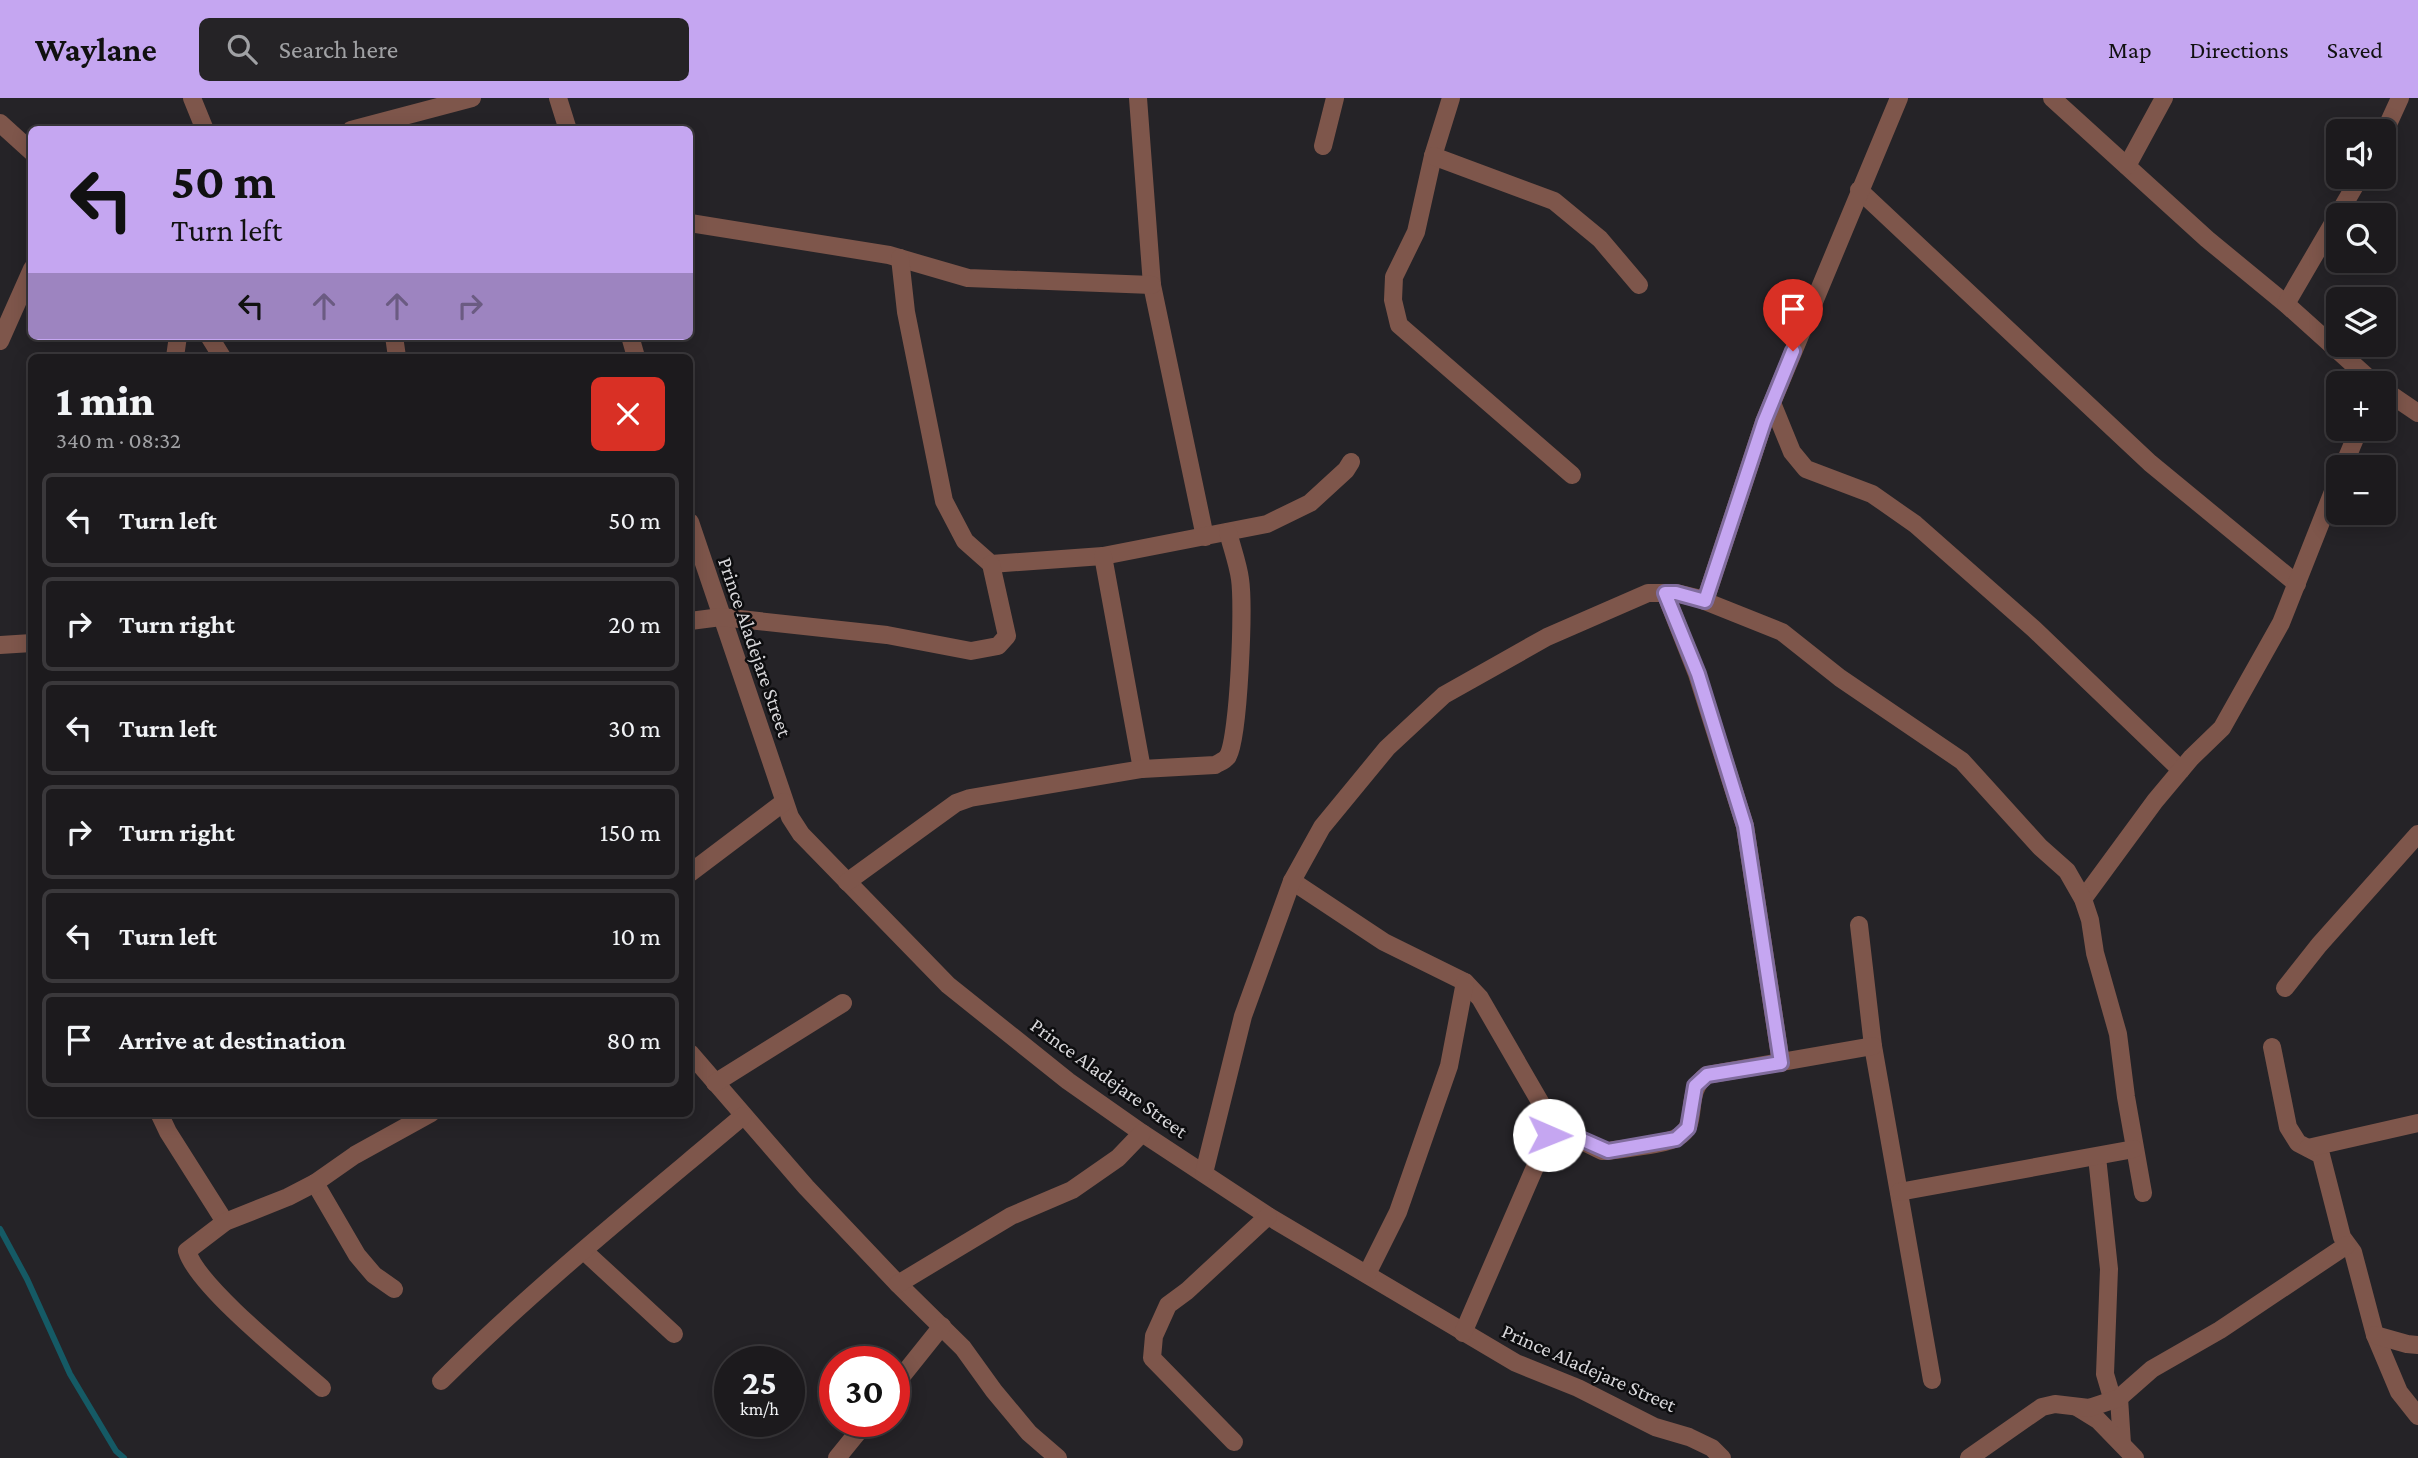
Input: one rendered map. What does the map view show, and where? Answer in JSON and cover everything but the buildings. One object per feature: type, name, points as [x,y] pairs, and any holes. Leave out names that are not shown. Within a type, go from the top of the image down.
[{"type":"street","points":[[192,98],[203,126]]},
{"type":"street","points":[[364,126],[472,98]]},
{"type":"street","points":[[558,98],[567,126]]},
{"type":"street","points":[[1138,98],[1152,285],[1205,537]]},
{"type":"street","points":[[1323,146],[1335,98]]},
{"type":"street","points":[[1451,98],[1433,156],[1416,232],[1394,277],[1393,300],[1399,325],[1572,475]]},
{"type":"street","points":[[1705,601],[1772,402],[1899,98]]},
{"type":"street","points":[[2052,98],[2207,239],[2286,304],[2361,371]]},
{"type":"street","points":[[2127,166],[2164,98]]},
{"type":"street","points":[[2390,119],[2400,98]]},
{"type":"street","points":[[0,123],[28,148]]},
{"type":"street","points":[[1433,156],[1555,201],[1600,239],[1639,285]]},
{"type":"street","points":[[2286,304],[2353,189]]},
{"type":"street","points":[[1859,190],[2150,463],[2297,584]]},
{"type":"street","points":[[693,224],[900,258],[968,278],[1152,285]]},
{"type":"street","points":[[693,621],[721,617],[887,635],[971,651],[989,649],[1003,643],[1007,636],[991,564],[965,541],[944,501],[906,313],[900,258]]},
{"type":"street","points":[[0,341],[28,278]]},
{"type":"street","points":[[2396,398],[2418,413]]},
{"type":"street","points":[[1772,402],[1792,452],[1806,469],[1872,495],[1915,524],[2034,629],[2180,770]]},
{"type":"street","points":[[991,564],[1103,556],[1267,524],[1310,503],[1346,470],[1351,461]]},
{"type":"street","points":[[2083,899],[2180,770],[2222,729],[2281,623],[2326,510]]},
{"type":"street","name":"Prince Aladejare Street","points":[[693,532],[784,802],[801,834],[948,985],[1068,1080],[1268,1216],[1516,1363],[1578,1388],[1655,1427],[1689,1437],[1712,1448],[1722,1458]]},
{"type":"street","points":[[847,882],[956,803],[970,798],[1142,769],[1215,765],[1224,761],[1229,753],[1237,709],[1240,579],[1228,532]]},
{"type":"street","points":[[1103,556],[1142,769]]},
{"type":"street","points":[[1204,1173],[1243,1016],[1292,881],[1322,827],[1387,748],[1444,695],[1548,637],[1648,593],[1676,593],[1705,601],[1782,632],[1840,678],[1962,761],[2040,847],[2067,871],[2083,899],[2090,920],[2095,953],[2118,1034],[2143,1193]]},
{"type":"street","points":[[1665,593],[1698,674],[1745,826],[1781,1063]]},
{"type":"street","points":[[0,645],[28,643]]},
{"type":"street","points":[[693,871],[784,802]]},
{"type":"street","points":[[2284,988],[2319,944],[2418,834]]},
{"type":"street","points":[[1292,881],[1384,942],[1465,982],[1480,998],[1543,1107],[1549,1135],[1463,1334]]},
{"type":"street","points":[[1859,925],[1873,1046],[1932,1380]]},
{"type":"street","points":[[1367,1274],[1398,1212],[1449,1066],[1465,982]]},
{"type":"street","points":[[715,1083],[843,1003]]},
{"type":"street","points":[[1549,1125],[1608,1151],[1676,1139],[1688,1128],[1695,1086],[1707,1075],[1873,1046]]},
{"type":"street","points":[[2272,1047],[2288,1127],[2298,1143],[2321,1155],[2342,1237],[2353,1252],[2375,1335],[2399,1392],[2418,1416]]},
{"type":"street","points":[[693,1057],[806,1187],[963,1348],[994,1391],[1030,1433],[1058,1458]]},
{"type":"street","points":[[441,1381],[477,1345],[584,1251],[743,1116]]},
{"type":"street","points":[[161,1117],[225,1222]]},
{"type":"street","points":[[322,1388],[227,1303],[190,1258],[188,1249],[225,1222],[288,1197],[315,1183],[355,1155],[424,1117]]},
{"type":"street","points":[[2308,1148],[2418,1123]]},
{"type":"street","points":[[898,1284],[1012,1216],[1072,1190],[1118,1158],[1143,1133]]},
{"type":"street","points":[[1899,1192],[2134,1149]]},
{"type":"street","points":[[2096,1157],[2109,1269],[2105,1374],[2116,1399],[2122,1444]]},
{"type":"street","points":[[315,1183],[357,1255],[374,1275],[394,1289]]},
{"type":"street","points":[[1234,1442],[1152,1358],[1154,1336],[1168,1305],[1187,1291],[1268,1216]]},
{"type":"street","points":[[1969,1458],[2042,1407],[2055,1404],[2090,1408],[2116,1399],[2152,1369],[2220,1330],[2347,1245]]},
{"type":"street","points":[[584,1251],[674,1334]]},
{"type":"street","points":[[910,1366],[942,1326]]},
{"type":"street","points":[[2375,1335],[2418,1345]]},
{"type":"street","points":[[2077,1406],[2098,1420],[2135,1458]]},
{"type":"street","points":[[837,1458],[854,1437]]},
{"type":"waterway","points":[[0,1229],[27,1279],[70,1374],[116,1451],[124,1458]]},
{"type":"route","points":[[1549,1135],[1549,1125],[1608,1151],[1676,1139],[1688,1128],[1695,1086],[1701,1079],[1707,1075],[1781,1063],[1745,826],[1698,674],[1665,593],[1676,593],[1705,601],[1764,422],[1793,351]]}]
